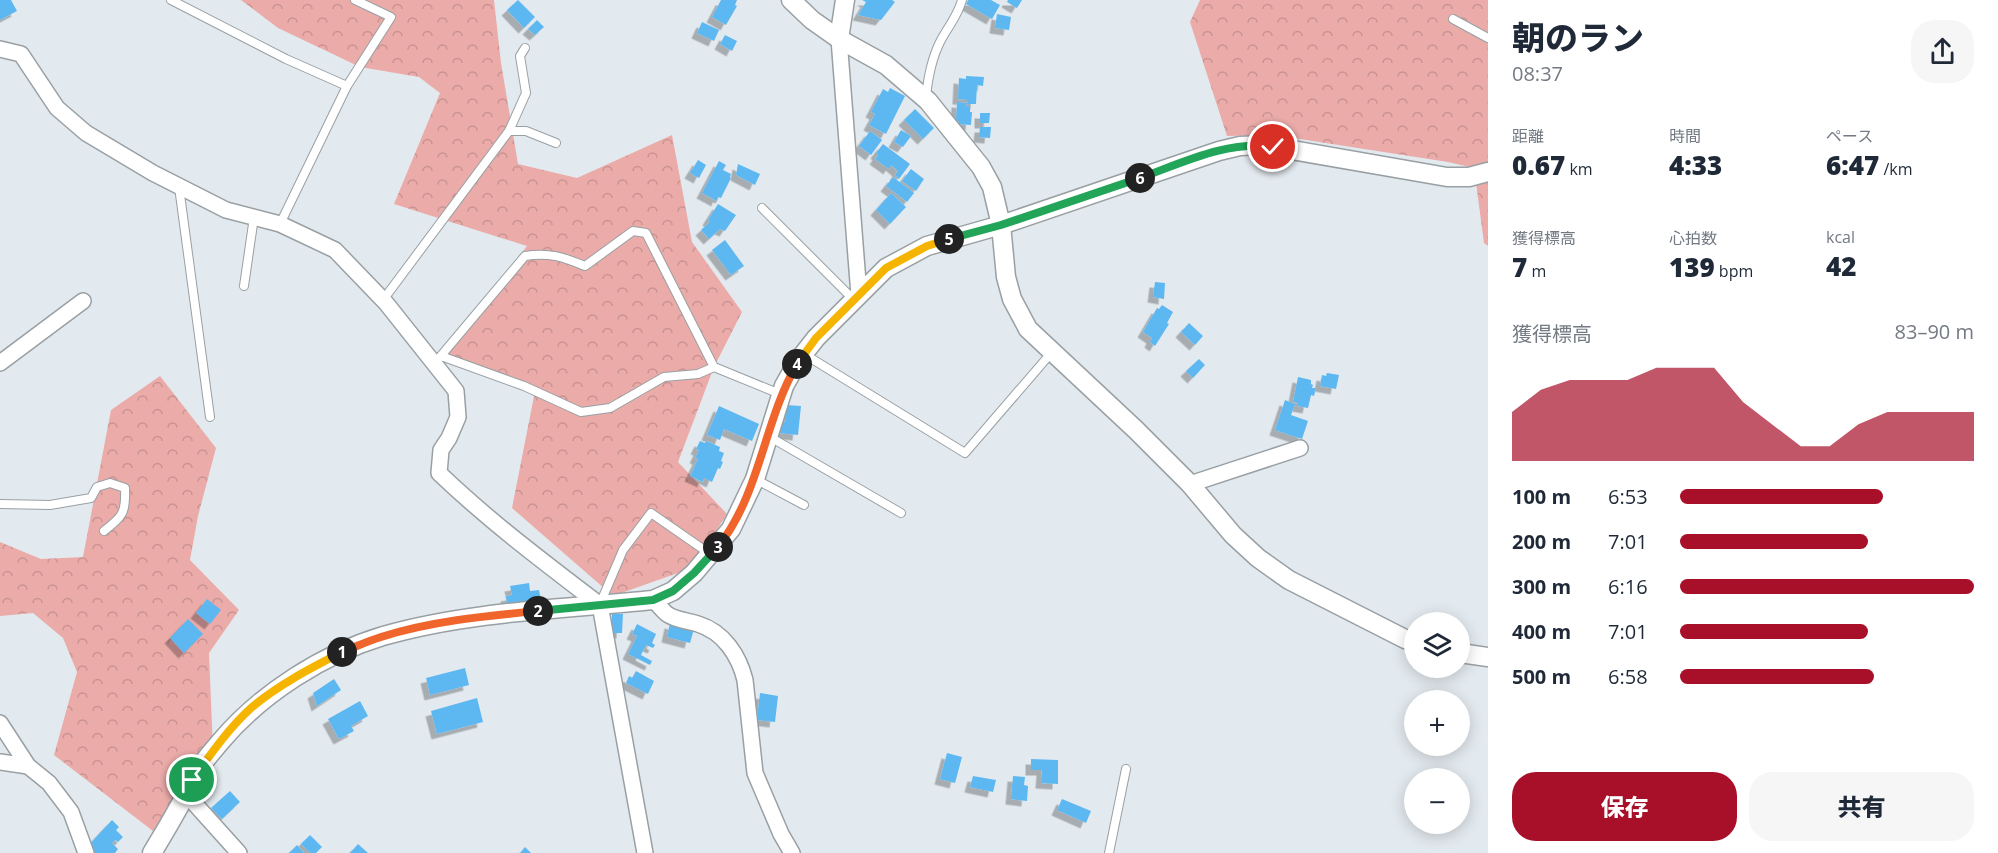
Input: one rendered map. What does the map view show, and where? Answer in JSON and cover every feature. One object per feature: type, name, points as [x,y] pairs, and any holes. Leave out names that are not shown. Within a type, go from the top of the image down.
[{"type":"street","points":[[791,0],[812,20],[839,39],[886,65],[925,98],[981,167],[992,187],[1001,225],[1006,277],[1012,299],[1028,328],[1136,430],[1190,484],[1233,535],[1258,558],[1289,580],[1404,638]]},
{"type":"street","points":[[845,0],[839,39],[857,298]]},
{"type":"street","points":[[0,49],[21,54],[57,108],[86,133],[179,187],[226,210],[280,224],[335,250],[437,360],[456,392],[458,417],[441,450],[439,473],[506,532],[600,605],[645,853]]},
{"type":"street","points":[[152,853],[192,780],[213,751],[251,708],[289,680],[341,652],[381,637],[423,626],[491,615],[653,600],[673,591],[711,555],[731,529],[755,479],[784,386],[804,354],[816,338],[886,268],[927,246],[1001,225],[1208,154],[1240,146],[1273,147],[1447,177],[1469,177],[1488,172]]},
{"type":"street","points":[[0,363],[83,301]]},
{"type":"street","points":[[1190,484],[1300,448]]},
{"type":"street","points":[[653,600],[668,615],[705,626],[718,634],[741,666],[745,680],[754,773],[792,853]]},
{"type":"street","points":[[1470,654],[1488,657]]},
{"type":"street","points":[[0,723],[28,766],[49,783],[71,812],[86,853]]},
{"type":"street","points":[[0,762],[28,766]]},
{"type":"street","points":[[186,794],[239,853]]},
{"type":"lane","points":[[171,0],[286,59],[347,86]]},
{"type":"lane","points":[[280,224],[347,86],[391,17],[355,0]]},
{"type":"lane","points":[[925,98],[930,66],[941,41],[957,16],[962,0]]},
{"type":"lane","points":[[1453,19],[1488,38]]},
{"type":"lane","points":[[383,300],[509,131],[526,93],[520,56],[525,48]]},
{"type":"lane","points":[[509,131],[526,131],[556,143]]},
{"type":"lane","points":[[179,187],[210,417]]},
{"type":"lane","points":[[762,208],[857,298]]},
{"type":"lane","points":[[244,286],[254,217]]},
{"type":"lane","points":[[714,367],[698,374],[664,377],[610,408],[581,412],[524,386],[437,360],[525,256],[541,254],[565,258],[585,267],[633,231],[646,233],[714,367],[781,394]]},
{"type":"lane","points":[[804,354],[965,453],[1052,352]]},
{"type":"lane","points":[[768,436],[901,513]]},
{"type":"lane","points":[[755,479],[804,505]]},
{"type":"lane","points":[[0,504],[50,505],[91,498],[97,487],[110,483],[125,488],[126,502],[123,516],[104,531]]},
{"type":"lane","points":[[600,605],[622,550],[651,513],[711,555]]},
{"type":"lane","points":[[1109,853],[1126,770]]},
{"type":"green space","points":[[241,0],[494,0],[501,63],[518,164],[577,178],[672,135],[692,242],[742,312],[714,367],[678,462],[727,514],[692,568],[613,596],[512,508],[535,391],[441,356],[527,246],[394,204],[440,93],[419,77],[360,67],[278,28]]},
{"type":"green space","points":[[1200,0],[1488,0],[1488,246],[1484,243],[1474,168],[1274,135],[1227,136],[1190,22]]},
{"type":"green space","points":[[160,376],[216,448],[198,516],[190,560],[239,610],[209,653],[213,751],[153,831],[54,755],[77,672],[63,638],[33,613],[0,616],[0,542],[41,559],[83,557],[111,410]]},
{"type":"building","points":[[0,0],[11,0],[17,11],[0,20]]},
{"type":"building","points":[[518,0],[535,17],[524,28],[507,10]]},
{"type":"building","points":[[721,0],[737,0],[735,5],[737,6],[726,25],[712,17]]},
{"type":"building","points":[[862,0],[892,0],[895,2],[881,20],[858,15],[866,2]]},
{"type":"building","points":[[968,0],[991,0],[1000,5],[992,19],[966,4]]},
{"type":"building","points":[[1008,0],[1022,0],[1017,8],[1007,2]]},
{"type":"building","points":[[997,14],[1011,17],[1009,30],[995,28]]},
{"type":"building","points":[[537,20],[544,27],[535,35],[528,29]]},
{"type":"building","points":[[702,22],[719,30],[714,41],[697,33]]},
{"type":"building","points":[[725,35],[737,41],[732,51],[720,44]]},
{"type":"building","points":[[966,76],[984,77],[983,86],[977,85],[976,104],[968,104],[968,100],[958,99],[959,78],[966,79]]},
{"type":"building","points":[[890,88],[905,96],[886,134],[869,125],[875,114],[871,112],[883,89],[888,92]]},
{"type":"building","points":[[957,102],[967,103],[966,106],[970,106],[971,125],[958,124],[959,121],[956,121]]},
{"type":"building","points":[[915,109],[934,128],[923,139],[904,120]]},
{"type":"building","points":[[980,113],[990,113],[989,123],[980,123]]},
{"type":"building","points":[[980,127],[991,127],[990,138],[979,137]]},
{"type":"building","points":[[901,130],[911,136],[903,147],[894,142]]},
{"type":"building","points":[[870,131],[882,140],[871,155],[859,146]]},
{"type":"building","points":[[883,144],[910,164],[899,179],[895,175],[898,171],[891,165],[889,169],[875,159],[878,155],[876,153]]},
{"type":"building","points":[[698,160],[706,165],[699,178],[690,173]]},
{"type":"building","points":[[719,161],[726,165],[723,170],[731,174],[731,178],[721,198],[718,197],[717,201],[702,193]]},
{"type":"building","points":[[738,164],[760,174],[755,185],[736,175]]},
{"type":"building","points":[[911,169],[924,179],[916,191],[902,181]]},
{"type":"building","points":[[893,177],[914,193],[907,202],[886,186]]},
{"type":"building","points":[[891,193],[906,207],[890,224],[876,210]]},
{"type":"building","points":[[718,204],[736,215],[725,231],[720,229],[709,239],[701,230],[710,222],[708,220]]},
{"type":"building","points":[[725,240],[744,266],[731,275],[712,250]]},
{"type":"building","points":[[1155,282],[1165,283],[1164,299],[1153,297]]},
{"type":"building","points":[[1162,305],[1173,312],[1167,323],[1169,324],[1155,346],[1150,342],[1152,338],[1143,332],[1157,308],[1159,309]]},
{"type":"building","points":[[1189,323],[1203,336],[1195,345],[1181,332]]},
{"type":"building","points":[[1199,359],[1205,365],[1193,378],[1186,371]]},
{"type":"building","points":[[1327,373],[1339,375],[1336,389],[1320,386],[1322,375],[1326,376]]},
{"type":"building","points":[[1298,377],[1311,380],[1312,388],[1316,388],[1314,396],[1311,395],[1308,408],[1297,406],[1298,403],[1293,402]]},
{"type":"building","points":[[1285,400],[1295,404],[1291,415],[1308,421],[1302,439],[1275,430]]},
{"type":"building","points":[[786,405],[801,406],[798,435],[779,433],[780,421],[785,422]]},
{"type":"building","points":[[719,406],[759,424],[752,441],[724,429],[720,440],[707,435]]},
{"type":"building","points":[[700,441],[720,447],[719,451],[724,453],[721,461],[723,462],[712,482],[704,478],[703,482],[690,476],[698,459],[695,458],[699,450],[696,449]]},
{"type":"building","points":[[529,583],[530,591],[539,590],[541,600],[507,605],[506,596],[512,595],[510,586]]},
{"type":"building","points":[[207,599],[221,610],[210,624],[196,613]]},
{"type":"building","points":[[612,614],[623,614],[622,633],[611,633]]},
{"type":"building","points":[[188,619],[203,634],[184,653],[170,638]]},
{"type":"building","points":[[670,623],[694,629],[690,643],[667,637]]},
{"type":"building","points":[[637,624],[656,634],[652,643],[655,645],[653,648],[646,645],[641,655],[652,661],[650,665],[628,654],[637,636],[632,634]]},
{"type":"building","points":[[465,668],[469,685],[430,695],[426,678]]},
{"type":"building","points":[[636,671],[654,681],[648,694],[626,683],[629,676],[632,678]]},
{"type":"building","points":[[334,679],[341,690],[317,706],[313,693]]},
{"type":"building","points":[[760,693],[778,696],[775,722],[757,720]]},
{"type":"building","points":[[477,698],[483,722],[437,734],[431,711]]},
{"type":"building","points":[[360,701],[368,716],[351,726],[354,731],[339,739],[328,719]]},
{"type":"building","points":[[947,753],[962,757],[955,783],[940,779]]},
{"type":"building","points":[[1031,759],[1058,760],[1058,784],[1041,783],[1042,770],[1031,770]]},
{"type":"building","points":[[973,776],[996,780],[993,792],[970,787]]},
{"type":"building","points":[[1013,776],[1025,777],[1024,785],[1028,786],[1027,801],[1011,799]]},
{"type":"building","points":[[230,791],[240,802],[222,819],[211,808]]},
{"type":"building","points":[[1062,799],[1091,811],[1086,823],[1057,810]]},
{"type":"building","points":[[112,820],[119,827],[116,830],[123,837],[118,842],[115,840],[112,843],[118,849],[115,853],[92,853],[86,848]]},
{"type":"building","points":[[310,835],[322,847],[316,853],[310,853],[301,844]]},
{"type":"building","points":[[358,844],[368,853],[350,853]]},
{"type":"building","points":[[297,845],[304,853],[289,853]]},
{"type":"building","points":[[525,847],[531,853],[520,853]]},
{"type":"route","points":[[192,780],[220,741],[251,708],[289,680],[341,652],[381,637],[423,626],[491,615],[653,600],[673,591],[711,555],[731,529],[748,498],[784,386],[798,361],[816,338],[886,268],[902,258],[927,246],[1001,225],[1219,151],[1240,146],[1273,147]]}]
